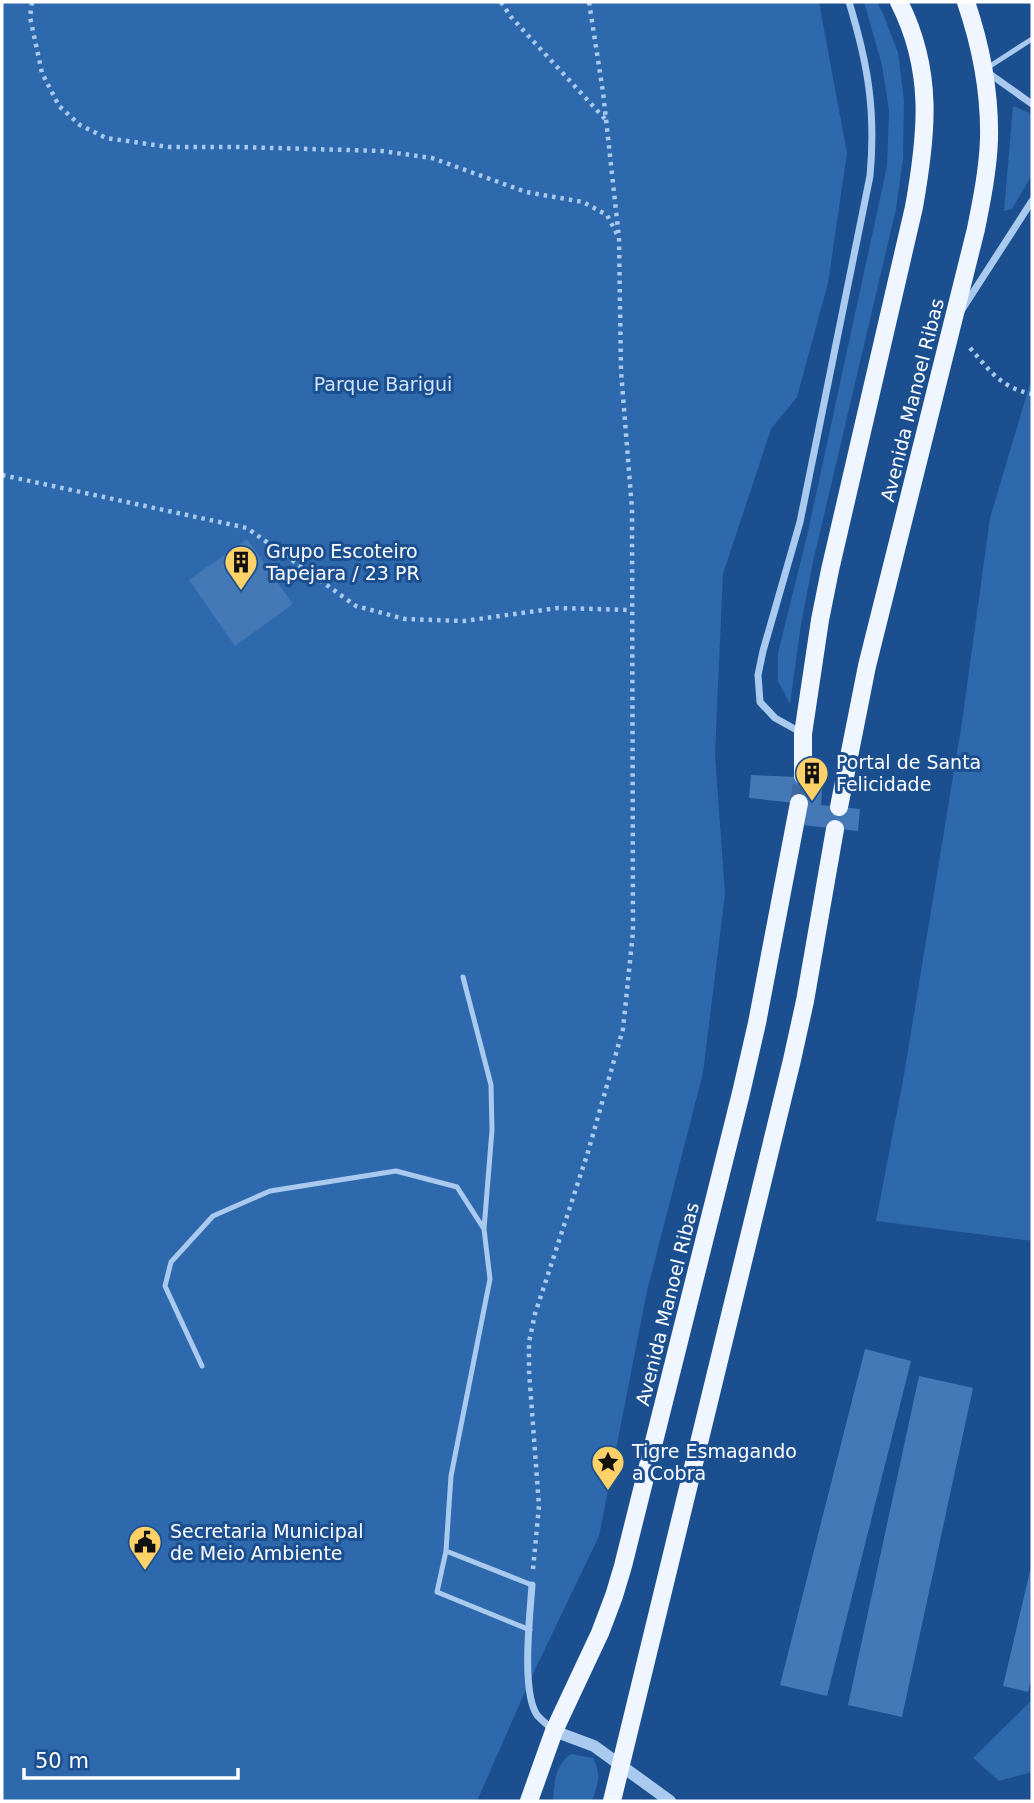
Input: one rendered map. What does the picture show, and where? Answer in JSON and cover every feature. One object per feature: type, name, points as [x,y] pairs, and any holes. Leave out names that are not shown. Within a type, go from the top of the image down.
[{"type":"main road","name":"Avenida Manoel Ribas","points":[[803,776],[803,734],[820,620],[914,207],[923,155],[926,108],[920,58],[899,2]]},
{"type":"main road","name":"Avenida Manoel Ribas","points":[[839,807],[867,666],[976,229],[985,182],[989,140],[988,100],[977,34],[967,2]]},
{"type":"main road","name":"Avenida Manoel Ribas","points":[[529,1801],[554,1731],[600,1633],[623,1566],[741,1093],[799,803]]},
{"type":"main road","points":[[612,1801],[792,1060],[835,829]]},
{"type":"street","points":[[803,734],[775,718],[760,702],[758,675],[800,522],[870,176],[873,141],[870,96],[862,48],[849,2]]},
{"type":"street","points":[[984,70],[1032,104]]},
{"type":"street","points":[[951,327],[1032,201]]},
{"type":"street","points":[[532,1585],[528,1670],[531,1700],[537,1715],[554,1731],[594,1746],[670,1801]]},
{"type":"lane","points":[[984,70],[1032,39]]},
{"type":"lane","points":[[463,977],[491,1085],[492,1130],[484,1229],[490,1279],[451,1476],[446,1550],[437,1592],[530,1630]]},
{"type":"lane","points":[[202,1366],[165,1286],[171,1262],[214,1216],[270,1191],[396,1171],[457,1187],[484,1229]]},
{"type":"lane","points":[[446,1550],[532,1585]]},
{"type":"path","points":[[32,2],[30,17],[42,73],[59,106],[80,125],[106,138],[169,147],[382,151],[432,158],[526,191],[583,202],[607,215],[619,238]]},
{"type":"path","points":[[501,2],[511,18],[606,120]]},
{"type":"path","points":[[532,1585],[539,1506],[529,1371],[530,1342],[535,1314],[588,1152],[623,1029],[633,932],[632,509],[621,371],[619,238],[589,2]]},
{"type":"path","points":[[951,327],[997,380],[1017,391],[1032,394]]},
{"type":"path","points":[[2,475],[247,528],[356,607],[405,619],[464,621],[558,608],[631,610]]},
{"type":"green space","name":"Parque Barigui","points":[[2,2],[819,2],[847,153],[828,283],[797,397],[771,429],[723,574],[715,755],[725,894],[703,1073],[647,1291],[599,1536],[532,1676],[477,1801],[2,1801]]},
{"type":"green space","points":[[864,2],[877,2],[898,53],[904,100],[903,158],[896,209],[813,562],[790,704],[778,681],[778,653],[807,536],[887,166],[889,111],[882,65]]},
{"type":"green space","points":[[1013,106],[1032,114],[1032,175],[1012,209],[1004,211]]},
{"type":"green space","points":[[1032,377],[1032,1241],[876,1221],[904,1075],[962,722],[990,518]]},
{"type":"green space","points":[[1032,1700],[1032,1772],[999,1781],[973,1758]]},
{"type":"green space","points":[[571,1754],[593,1758],[598,1779],[592,1801],[553,1801],[559,1769]]},
{"type":"building","name":"Grupo Escoteiro Tapejara / 23 PR","points":[[247,539],[293,604],[235,646],[189,580]]},
{"type":"building","name":"Portal de Santa Felicidade","points":[[751,775],[823,778],[821,805],[860,809],[858,831],[802,825],[805,804],[749,798]]},
{"type":"building","points":[[865,1349],[911,1361],[827,1696],[780,1685]]},
{"type":"building","points":[[919,1376],[973,1388],[902,1717],[848,1705]]},
{"type":"building","points":[[1031,1567],[1032,1676],[1028,1692],[1003,1686]]},
{"type":"tunnel","points":[[799,803],[803,776]]},
{"type":"place","name":"Grupo Escoteiro Tapejara / 23 PR","points":[[241,592]]},
{"type":"place","name":"Portal de Santa Felicidade","points":[[812,803]]},
{"type":"place","name":"Tigre Esmagando a Cobra","points":[[608,1492]]},
{"type":"place","name":"Secretaria Municipal de Meio Ambiente","points":[[145,1572]]}]
